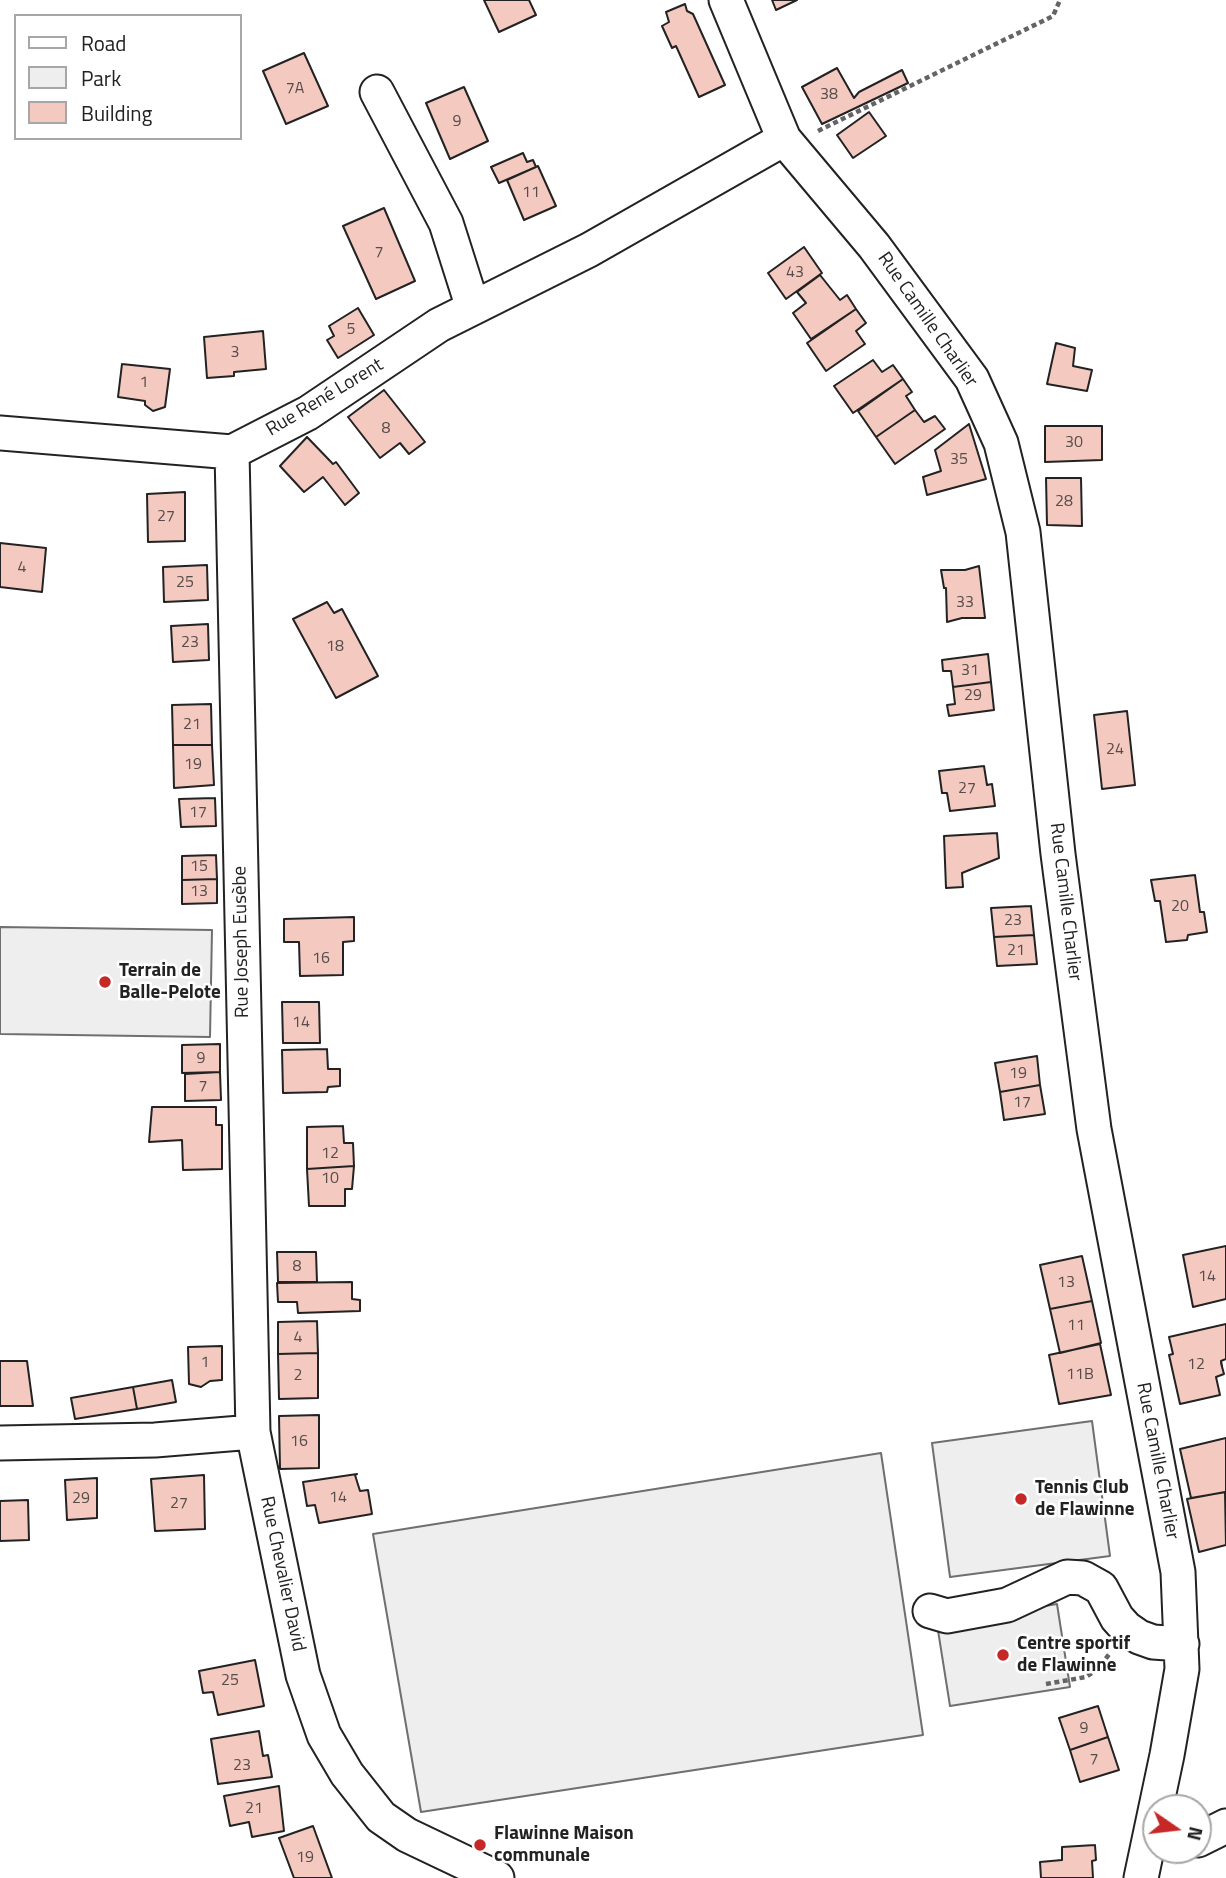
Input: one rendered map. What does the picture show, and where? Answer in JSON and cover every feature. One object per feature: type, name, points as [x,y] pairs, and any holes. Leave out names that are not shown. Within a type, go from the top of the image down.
[{"type":"street","name":"Rue Camille Charlier","points":[[726,0],[787,141],[874,246],[972,379],[1001,443],[1023,533],[1058,854],[1094,1129],[1178,1572],[1182,1669],[1160,1794]]},
{"type":"street","points":[[377,92],[446,223],[473,308]]},
{"type":"street","name":"Rue René Lorent","points":[[232,452],[308,413],[439,326],[589,250],[787,141]]},
{"type":"street","points":[[0,433],[232,452]]},
{"type":"street","name":"Rue Joseph Eusèbe","points":[[232,452],[253,1432]]},
{"type":"street","points":[[0,1443],[155,1440],[253,1432]]},
{"type":"street","name":"Rue Chevalier David","points":[[253,1432],[303,1675],[324,1735],[347,1774],[381,1817],[407,1835],[497,1878]]},
{"type":"street","points":[[930,1611],[947,1616],[1007,1605],[1067,1577],[1083,1578],[1101,1588],[1117,1618],[1139,1637],[1153,1642],[1182,1644]]},
{"type":"path","points":[[787,141],[910,88],[1053,16],[1060,0]]},
{"type":"path","points":[[1046,1684],[1086,1677],[1098,1669],[1126,1628]]},
{"type":"green space","name":"Terrain de Balle-Pelote","points":[[0,927],[212,930],[210,1037],[0,1034]]},
{"type":"green space","name":"Tennis Club de Flawinne","points":[[1092,1421],[1110,1556],[950,1577],[932,1443]]},
{"type":"green space","points":[[881,1453],[923,1735],[421,1812],[373,1534]]},
{"type":"green space","name":"Centre sportif de Flawinne","points":[[1057,1604],[1070,1687],[950,1706],[937,1624]]},
{"type":"building","points":[[484,0],[529,0],[536,15],[499,32]]},
{"type":"building","points":[[772,0],[797,0],[776,10]]},
{"type":"building","points":[[685,4],[687,11],[693,14],[725,85],[699,97],[676,46],[672,48],[662,26],[669,22],[666,12]]},
{"type":"building","points":[[304,53],[328,106],[286,124],[263,71]]},
{"type":"building","points":[[837,68],[854,98],[859,92],[902,70],[908,83],[822,124],[802,87]]},
{"type":"building","points":[[464,87],[488,141],[450,159],[426,103]]},
{"type":"building","points":[[869,112],[886,136],[853,158],[837,135]]},
{"type":"building","points":[[523,153],[527,162],[533,160],[536,167],[499,183],[491,167]]},
{"type":"building","points":[[538,166],[556,206],[524,220],[507,180]]},
{"type":"building","points":[[384,208],[415,281],[376,299],[343,226]]},
{"type":"building","points":[[804,247],[822,273],[786,299],[768,273]]},
{"type":"building","points":[[820,275],[840,300],[847,295],[856,309],[811,339],[793,313],[806,303],[797,292]]},
{"type":"building","points":[[358,308],[374,335],[338,358],[327,340],[334,336],[329,326]]},
{"type":"building","points":[[856,309],[866,323],[856,331],[865,344],[826,371],[807,343]]},
{"type":"building","points":[[263,331],[266,369],[207,378],[204,337]]},
{"type":"building","points":[[1056,343],[1075,348],[1073,366],[1092,370],[1087,391],[1047,384]]},
{"type":"building","points":[[873,360],[882,372],[893,365],[903,379],[853,413],[834,386]]},
{"type":"building","points":[[122,364],[170,369],[165,407],[153,411],[145,405],[145,401],[118,397]]},
{"type":"building","points":[[903,379],[912,392],[906,396],[915,410],[876,437],[858,411]]},
{"type":"building","points":[[384,390],[425,442],[409,454],[400,443],[380,458],[348,417]]},
{"type":"building","points":[[915,410],[924,422],[935,416],[945,429],[895,464],[876,437]]},
{"type":"building","points":[[969,424],[986,479],[927,495],[923,477],[941,471],[935,450]]},
{"type":"building","points":[[1045,426],[1102,426],[1102,460],[1045,462]]},
{"type":"building","points":[[307,437],[333,464],[336,462],[359,493],[345,505],[323,477],[304,492],[280,466]]},
{"type":"building","points":[[1046,478],[1081,478],[1082,526],[1047,525]]},
{"type":"building","points":[[185,492],[185,541],[148,542],[147,494]]},
{"type":"building","points":[[0,543],[46,548],[42,592],[0,587]]},
{"type":"building","points":[[207,565],[208,600],[164,602],[163,567]]},
{"type":"building","points":[[979,566],[985,618],[962,618],[947,622],[946,588],[941,570],[965,570]]},
{"type":"building","points":[[327,602],[334,613],[342,609],[378,676],[336,698],[293,619]]},
{"type":"building","points":[[208,624],[209,660],[173,662],[171,626]]},
{"type":"building","points":[[988,654],[991,682],[953,687],[951,671],[943,671],[942,660]]},
{"type":"building","points":[[991,682],[994,710],[949,716],[947,705],[955,704],[953,687]]},
{"type":"building","points":[[211,704],[212,745],[173,745],[172,705]]},
{"type":"building","points":[[1127,711],[1135,785],[1102,789],[1094,715]]},
{"type":"building","points":[[173,745],[212,745],[214,785],[174,788]]},
{"type":"building","points":[[984,766],[987,785],[992,784],[995,806],[950,811],[947,793],[942,793],[939,771]]},
{"type":"building","points":[[215,798],[216,826],[181,827],[179,799]]},
{"type":"building","points":[[997,833],[999,858],[962,873],[963,887],[946,888],[944,836]]},
{"type":"building","points":[[216,855],[217,879],[182,880],[182,856]]},
{"type":"building","points":[[1195,875],[1200,912],[1204,912],[1207,932],[1188,935],[1187,940],[1166,942],[1160,901],[1155,901],[1151,880]]},
{"type":"building","points":[[217,879],[217,903],[182,904],[182,880]]},
{"type":"building","points":[[1031,906],[1034,935],[994,937],[991,908]]},
{"type":"building","points":[[354,917],[354,941],[343,942],[343,975],[300,976],[299,942],[284,942],[284,919]]},
{"type":"building","points":[[1034,935],[1037,964],[997,966],[994,937]]},
{"type":"building","points":[[282,1002],[319,1002],[320,1043],[283,1043]]},
{"type":"building","points":[[220,1044],[220,1072],[182,1073],[182,1045]]},
{"type":"building","points":[[327,1049],[328,1069],[340,1069],[340,1086],[328,1087],[327,1092],[283,1093],[282,1050]]},
{"type":"building","points":[[1037,1056],[1040,1085],[1000,1092],[995,1063]]},
{"type":"building","points":[[220,1072],[221,1100],[185,1101],[185,1074]]},
{"type":"building","points":[[1040,1085],[1045,1114],[1004,1120],[1000,1092]]},
{"type":"building","points":[[152,1107],[216,1107],[216,1125],[222,1125],[222,1169],[183,1170],[182,1140],[149,1142]]},
{"type":"building","points":[[343,1126],[344,1143],[353,1143],[354,1166],[307,1169],[307,1127]]},
{"type":"building","points":[[354,1166],[352,1189],[345,1189],[345,1206],[309,1206],[307,1169]]},
{"type":"building","points":[[1226,1246],[1226,1299],[1193,1307],[1183,1255]]},
{"type":"building","points":[[277,1252],[316,1252],[317,1282],[278,1282]]},
{"type":"building","points":[[1082,1256],[1092,1301],[1050,1309],[1040,1265]]},
{"type":"building","points":[[352,1282],[352,1299],[360,1300],[360,1311],[298,1313],[297,1302],[278,1302],[277,1283]]},
{"type":"building","points":[[1092,1301],[1101,1343],[1060,1353],[1050,1309]]},
{"type":"building","points":[[317,1321],[318,1353],[278,1354],[278,1322]]},
{"type":"building","points":[[1226,1324],[1226,1359],[1221,1361],[1224,1374],[1216,1377],[1220,1395],[1180,1404],[1169,1355],[1173,1354],[1169,1337]]},
{"type":"building","points":[[1100,1344],[1111,1395],[1059,1404],[1049,1355]]},
{"type":"building","points":[[222,1346],[222,1380],[210,1381],[201,1387],[189,1384],[188,1347]]},
{"type":"building","points":[[318,1353],[318,1398],[279,1399],[278,1354]]},
{"type":"building","points":[[0,1361],[27,1361],[33,1406],[0,1406]]},
{"type":"building","points":[[172,1380],[176,1402],[137,1409],[133,1387]]},
{"type":"building","points":[[133,1387],[137,1409],[75,1419],[71,1398]]},
{"type":"building","points":[[319,1415],[319,1468],[280,1469],[279,1416]]},
{"type":"building","points":[[1226,1438],[1226,1492],[1191,1498],[1180,1449]]},
{"type":"building","points":[[357,1474],[355,1475],[360,1491],[368,1490],[372,1514],[319,1523],[315,1505],[307,1506],[303,1482]]},
{"type":"building","points":[[204,1475],[205,1529],[155,1531],[151,1479]]},
{"type":"building","points":[[97,1478],[97,1518],[67,1520],[65,1480]]},
{"type":"building","points":[[1225,1492],[1226,1545],[1199,1552],[1187,1499]]},
{"type":"building","points":[[28,1500],[29,1540],[0,1541],[0,1501]]},
{"type":"building","points":[[255,1660],[264,1706],[218,1715],[213,1692],[203,1693],[199,1671]]},
{"type":"building","points":[[1098,1706],[1108,1737],[1070,1750],[1059,1718]]},
{"type":"building","points":[[259,1731],[263,1756],[268,1755],[272,1777],[218,1784],[211,1739]]},
{"type":"building","points":[[1108,1737],[1119,1770],[1080,1782],[1070,1750]]},
{"type":"building","points":[[279,1786],[284,1831],[252,1837],[249,1822],[230,1826],[224,1796]]},
{"type":"building","points":[[313,1826],[332,1878],[294,1878],[279,1838]]},
{"type":"building","points":[[1095,1845],[1093,1878],[1041,1878],[1040,1862],[1062,1860],[1062,1847]]},
{"type":"place","name":"Terrain de Balle-Pelote","points":[[105,982]]},
{"type":"place","name":"Tennis Club de Flawinne","points":[[1021,1499]]},
{"type":"place","name":"Centre sportif de Flawinne","points":[[1003,1655]]},
{"type":"place","name":"Flawinne Maison communale","points":[[480,1845]]}]
